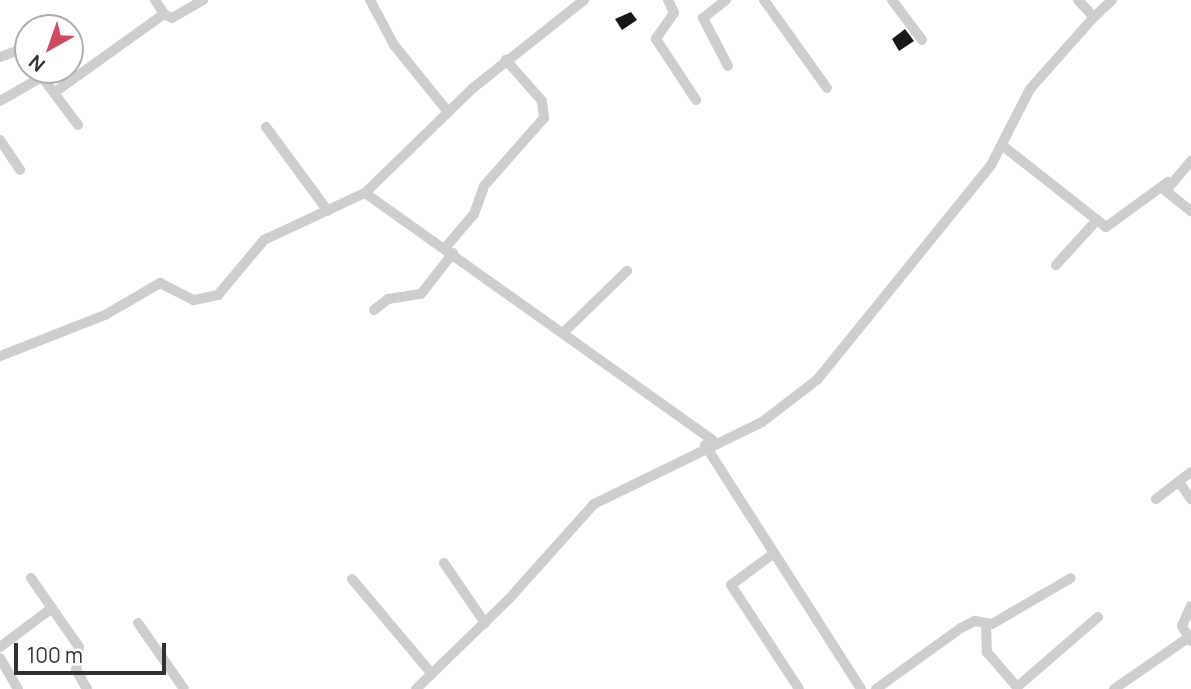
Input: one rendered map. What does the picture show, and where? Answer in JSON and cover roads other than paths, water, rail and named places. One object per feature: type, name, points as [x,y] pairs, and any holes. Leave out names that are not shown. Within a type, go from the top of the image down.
[{"type":"street","points":[[155,0],[164,13],[172,18],[203,0]]},
{"type":"street","points":[[370,0],[394,45],[448,112]]},
{"type":"street","points":[[0,356],[105,315],[160,284],[208,300],[264,240],[365,193],[506,60],[584,0]]},
{"type":"street","points":[[668,0],[674,13],[656,39],[696,100]]},
{"type":"street","points":[[726,0],[703,18],[728,66]]},
{"type":"street","points":[[764,0],[827,88]]},
{"type":"street","points":[[892,0],[922,40]]},
{"type":"street","points":[[1078,0],[1094,17]]},
{"type":"street","points":[[416,689],[485,623],[594,504],[709,443],[762,422],[817,380],[1003,146],[1030,89],[1112,0]]},
{"type":"street","points":[[55,92],[164,13]]},
{"type":"street","points":[[374,310],[388,299],[421,294],[474,214],[484,186],[544,118],[542,102],[506,60]]},
{"type":"street","points":[[0,101],[22,84]]},
{"type":"street","points":[[47,84],[78,125]]},
{"type":"street","points":[[266,127],[328,211]]},
{"type":"street","points":[[0,140],[20,170]]},
{"type":"street","points":[[1003,146],[1106,228],[1168,182],[1191,161]]},
{"type":"street","points":[[1168,182],[1166,191],[1191,211]]},
{"type":"street","points":[[365,193],[564,332],[627,384],[709,443],[773,554],[862,689]]},
{"type":"street","points":[[1056,265],[1097,220]]},
{"type":"street","points":[[564,332],[627,271]]},
{"type":"street","points":[[1156,499],[1191,472]]},
{"type":"street","points":[[1179,482],[1191,499]]},
{"type":"street","points":[[773,554],[731,585],[799,689]]},
{"type":"street","points":[[444,563],[485,623]]},
{"type":"street","points":[[31,578],[81,653],[76,670],[87,689]]},
{"type":"street","points":[[876,689],[961,628],[986,625],[1071,578]]},
{"type":"street","points":[[352,579],[432,674]]},
{"type":"street","points":[[1114,689],[1190,640],[1182,620],[1191,606]]},
{"type":"street","points":[[0,647],[52,608]]},
{"type":"street","points":[[986,625],[987,652],[1016,688],[1031,679],[1098,617]]},
{"type":"street","points":[[138,623],[184,689]]},
{"type":"street","points":[[0,658],[18,689]]},
{"type":"street","points":[[1031,679],[1038,689]]}]
